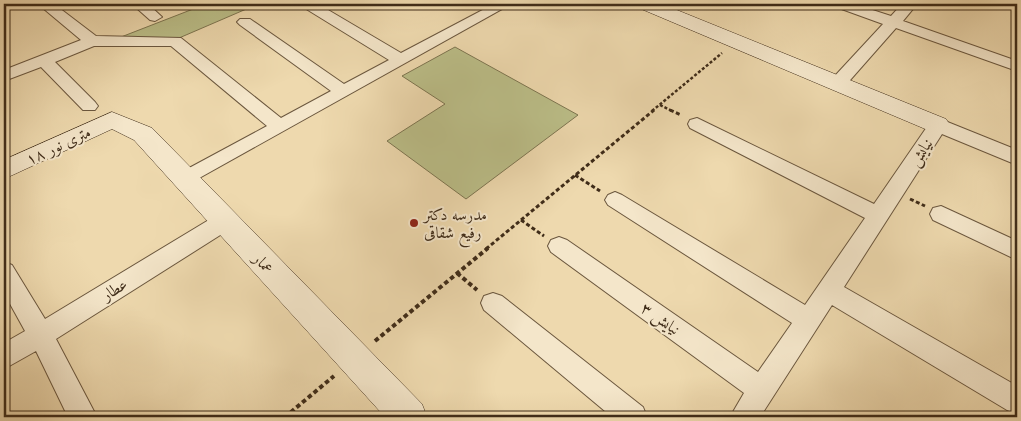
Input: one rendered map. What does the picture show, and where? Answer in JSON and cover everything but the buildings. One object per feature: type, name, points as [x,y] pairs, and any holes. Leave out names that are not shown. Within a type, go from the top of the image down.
[{"type":"street","points":[[45,4],[92,41]]},
{"type":"street","points":[[139,4],[156,17]]},
{"type":"street","points":[[308,4],[401,60]]},
{"type":"street","points":[[468,4],[487,13]]},
{"type":"street","points":[[185,179],[504,4]]},
{"type":"street","name":"نیایش","points":[[646,4],[938,125],[744,417]]},
{"type":"street","points":[[841,4],[1017,66]]},
{"type":"street","points":[[838,84],[910,4]]},
{"type":"street","points":[[245,22],[344,92]]},
{"type":"street","points":[[4,76],[92,41],[175,42],[280,127]]},
{"type":"street","points":[[44,60],[101,113]]},
{"type":"street","name":"۱۸ متری نور","points":[[4,170],[101,113]]},
{"type":"street","name":"عمار","points":[[101,113],[143,134],[409,417]]},
{"type":"street","points":[[697,124],[878,215]]},
{"type":"street","points":[[938,125],[1017,158]]},
{"type":"street","points":[[615,200],[808,320]]},
{"type":"street","points":[[941,214],[1017,251]]},
{"type":"street","name":"عطار","points":[[4,357],[225,221]]},
{"type":"street","name":"نیایش ۳","points":[[559,246],[762,390]]},
{"type":"street","points":[[4,272],[40,334],[83,417]]},
{"type":"street","points":[[828,290],[1017,401]]},
{"type":"street","points":[[493,303],[633,417]]},
{"type":"path","points":[[285,417],[736,41]]},
{"type":"path","points":[[660,105],[697,124]]},
{"type":"path","points":[[575,175],[615,200]]},
{"type":"path","points":[[894,191],[941,214]]},
{"type":"path","points":[[521,220],[559,246]]},
{"type":"path","points":[[457,273],[493,303]]},
{"type":"green space","points":[[206,4],[258,4],[179,38],[121,37]]},
{"type":"green space","points":[[455,47],[578,115],[466,199],[387,141],[445,104],[402,76]]},
{"type":"place","name":"مدرسه دکتر رفیع شقاقی","points":[[414,223]]}]
